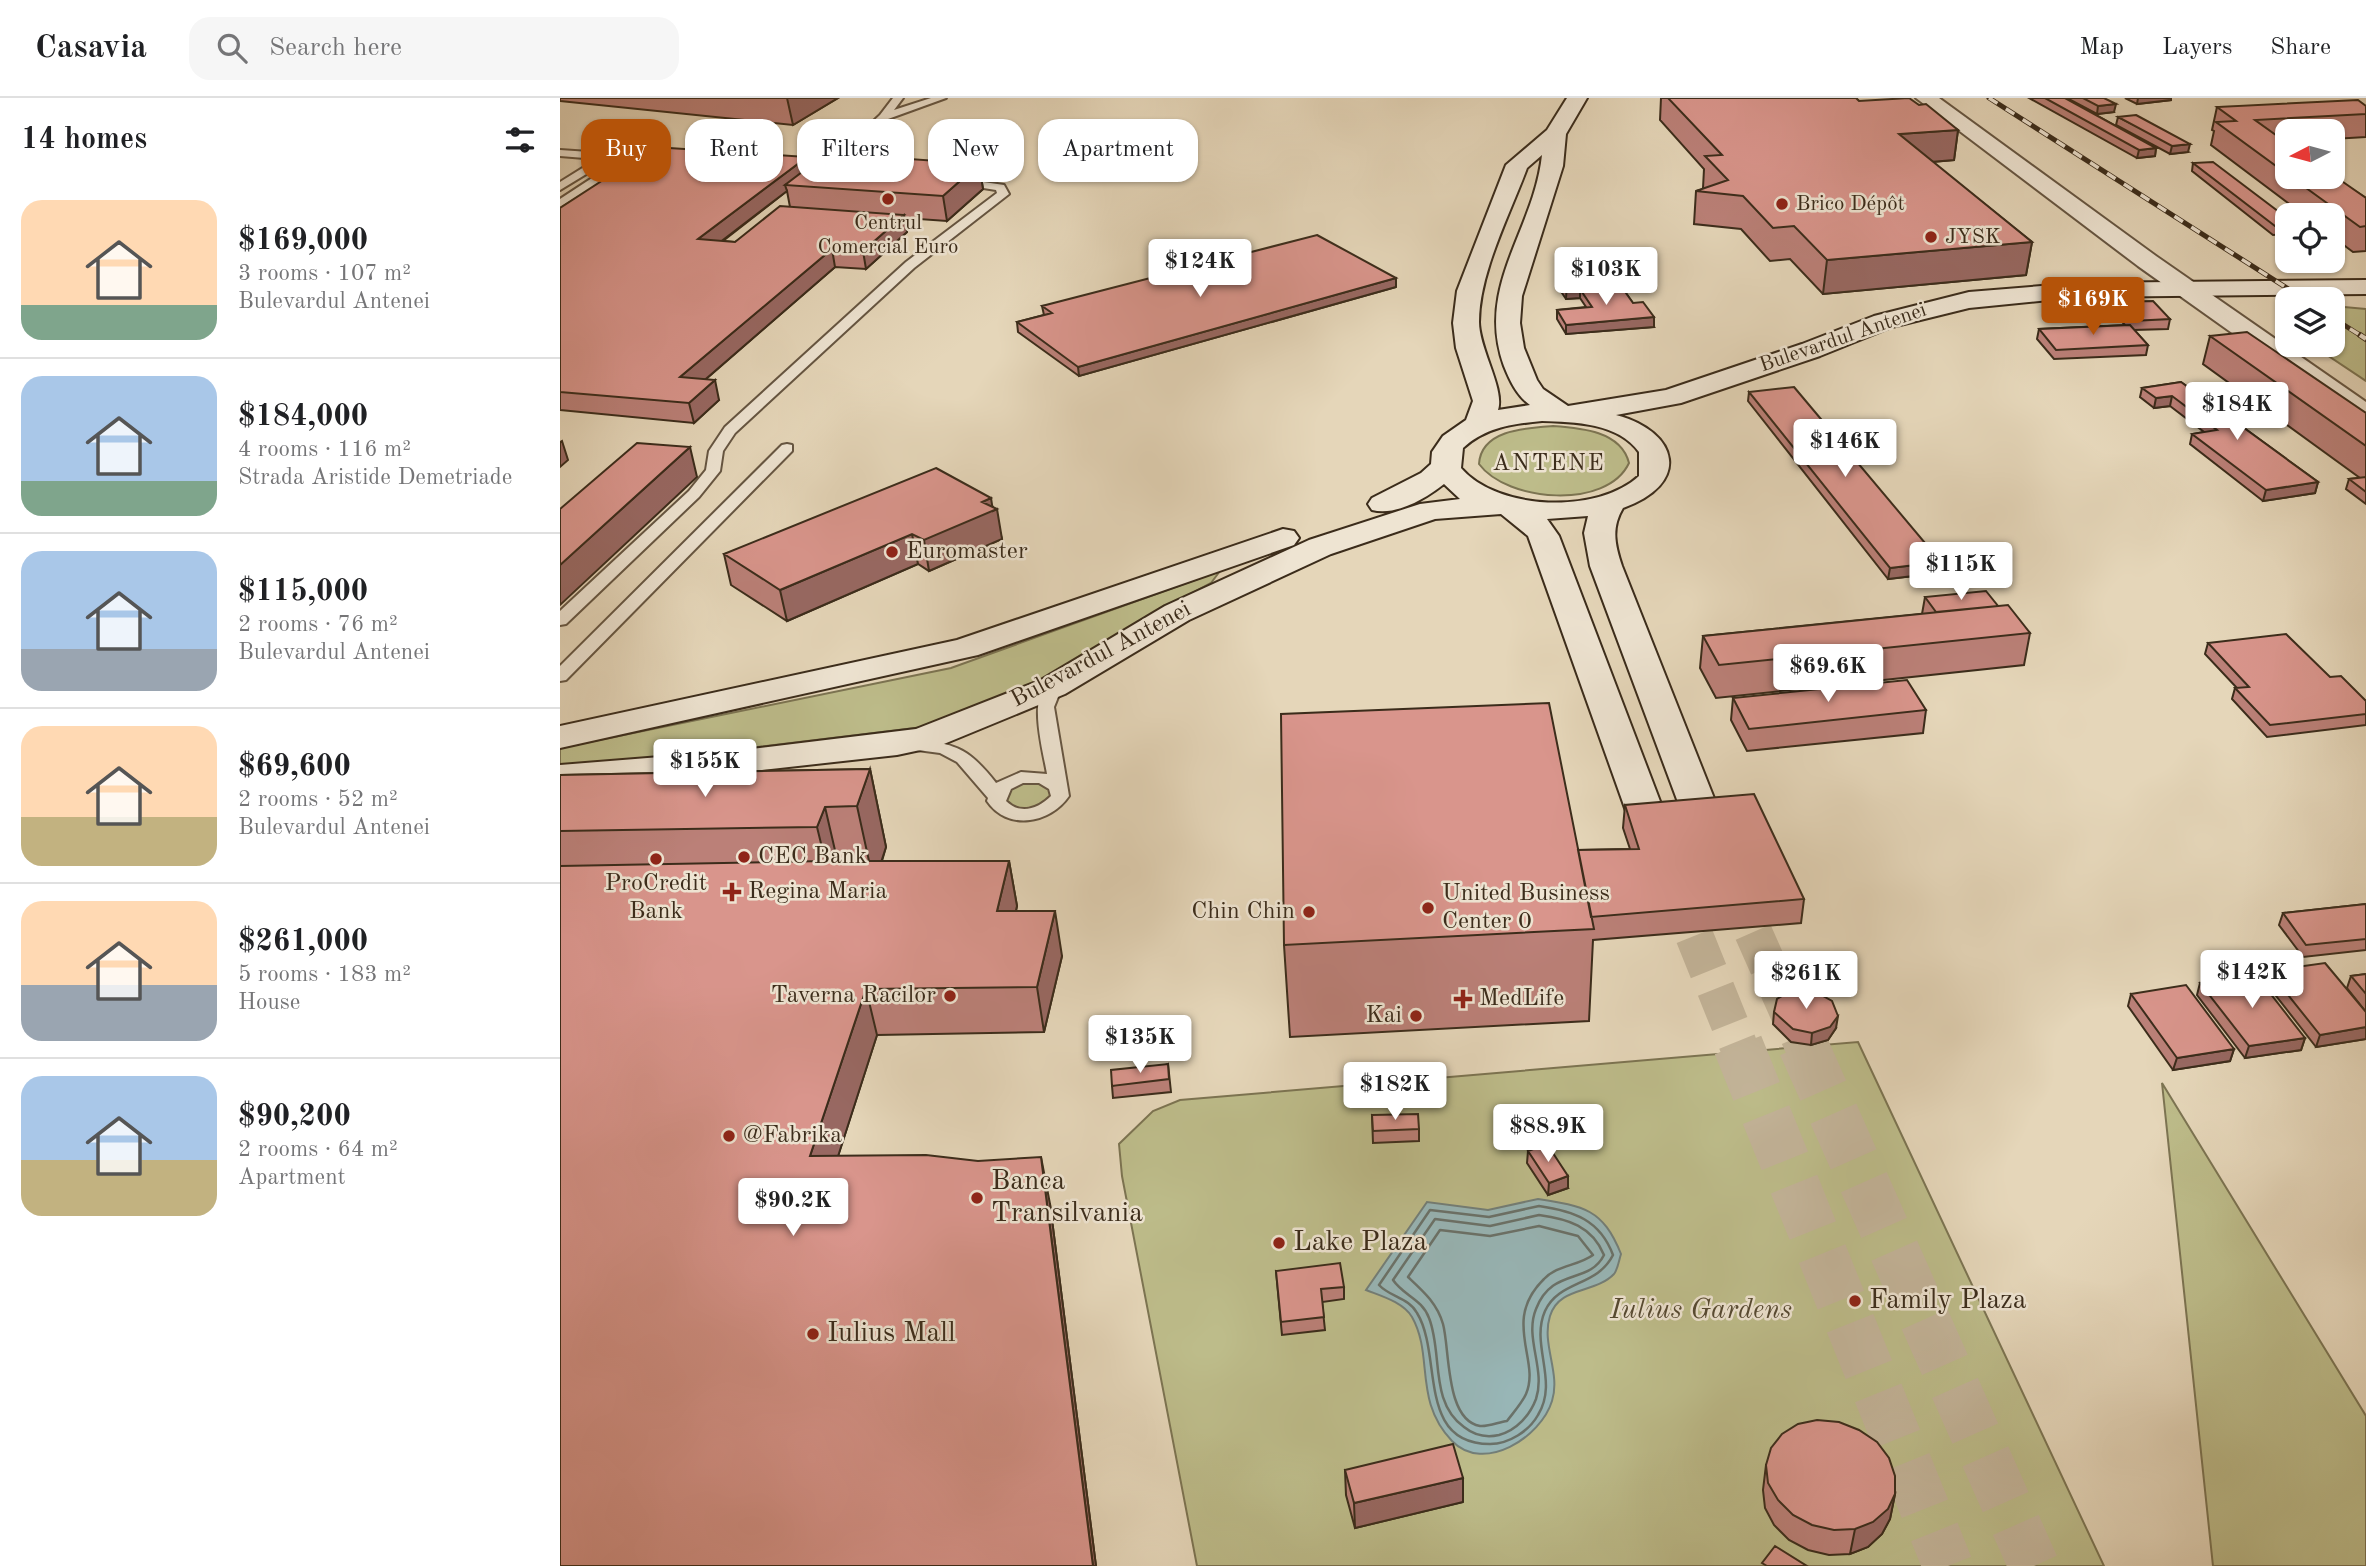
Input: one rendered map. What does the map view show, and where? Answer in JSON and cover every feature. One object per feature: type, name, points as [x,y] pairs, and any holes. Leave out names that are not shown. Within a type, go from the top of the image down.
[{"type":"street","points":[[1478,425],[1487,401],[1469,348],[1466,323],[1469,291],[1517,164],[1555,134],[1577,98]]},
{"type":"street","points":[[1926,98],[2185,288],[2366,415]]},
{"type":"street","points":[[1555,134],[1552,166],[1509,296],[1507,323],[1511,348],[1532,395],[1565,414]]},
{"type":"street","name":"Bulevardul Antenei","points":[[1565,414],[1671,397],[1811,350],[1883,321],[1939,306],[2041,293],[2185,288],[2366,287]]},
{"type":"street","points":[[1649,444],[1671,397]]},
{"type":"street","points":[[1508,506],[1562,511],[1611,503],[1638,492],[1654,477],[1658,460],[1649,444],[1617,425],[1565,414],[1507,416],[1478,425],[1451,443],[1445,454],[1445,466],[1452,478],[1464,489],[1508,506],[1535,525],[1543,536],[1650,825]]},
{"type":"street","name":"Bulevardul Antenei","points":[[560,737],[966,649],[1412,493],[1433,480],[1445,466]]},
{"type":"street","points":[[1611,503],[1600,519],[1599,541],[1606,566],[1704,821]]},
{"type":"street","name":"Bulevardul Antenei","points":[[560,776],[897,744],[955,728],[1053,687],[1177,613],[1321,547],[1431,510],[1508,506]]},
{"type":"lane","points":[[884,117],[898,98]]},
{"type":"lane","points":[[884,117],[941,98]]},
{"type":"lane","points":[[560,153],[581,155]]},
{"type":"lane","points":[[560,187],[581,173]]},
{"type":"lane","points":[[560,204],[597,182]]},
{"type":"lane","points":[[560,620],[694,494],[713,471],[716,451],[730,430],[910,265],[1003,194],[1000,187],[963,182]]},
{"type":"lane","points":[[560,676],[787,448]]},
{"type":"lane","points":[[897,744],[942,746],[958,751],[996,796],[998,806],[1009,812],[1035,813],[1056,801],[1060,792],[1045,707],[1053,687]]},
{"type":"lane","points":[[996,796],[1006,784],[1024,777],[1045,778],[1058,786]]},
{"type":"green space","points":[[2345,307],[2366,309],[2366,381],[2330,357],[2345,357]]},
{"type":"green space","points":[[1553,426],[1599,433],[1618,444],[1629,463],[1617,478],[1600,488],[1579,494],[1556,495],[1533,493],[1511,486],[1493,477],[1479,464],[1487,444],[1496,438],[1518,430]]},
{"type":"green space","points":[[1220,571],[1211,583],[1122,631],[1048,680],[923,727],[560,771],[560,748],[951,668]]},
{"type":"green space","points":[[1040,780],[1056,793],[1039,809],[1009,809],[1001,793],[1011,785]]},
{"type":"green space","name":"Iulius Gardens","points":[[1858,1042],[2104,1566],[1197,1566],[1122,1176],[1119,1144],[1153,1111],[1180,1100]]},
{"type":"green space","points":[[2162,1083],[2366,1416],[2366,1566],[2213,1566]]},
{"type":"water","points":[[1538,1199],[1568,1204],[1590,1212],[1607,1227],[1621,1254],[1614,1274],[1597,1285],[1561,1300],[1550,1316],[1548,1337],[1554,1390],[1546,1414],[1524,1438],[1510,1447],[1480,1454],[1465,1450],[1452,1441],[1432,1410],[1422,1347],[1412,1317],[1397,1303],[1366,1290],[1427,1202],[1488,1210]]},
{"type":"building","points":[[1668,98],[1856,98],[1859,101],[1909,98],[1919,105],[1926,104],[1958,130],[1899,134],[2032,242],[1827,260],[1794,226],[1773,228],[1743,196],[1696,191],[1728,180],[1705,156],[1722,155]]},
{"type":"building","points":[[2045,98],[2065,98],[2156,148],[2139,150]]},
{"type":"building","points":[[2083,98],[2104,98],[2116,104],[2098,106]]},
{"type":"building","points":[[2358,100],[2366,106],[2366,114],[2255,120],[2275,134],[2275,165],[2216,122],[2236,121],[2217,107]]},
{"type":"building","points":[[2136,115],[2190,144],[2172,146],[2118,117]]},
{"type":"building","points":[[671,148],[685,149],[685,182],[774,182],[698,239],[735,242],[780,206],[904,215],[863,251],[832,249],[680,377],[715,380],[689,403],[560,392],[560,208],[600,182],[671,182]]},
{"type":"building","points":[[783,155],[797,156],[797,165],[783,175]]},
{"type":"building","points":[[914,159],[928,160],[928,182],[959,182],[943,196],[785,185],[797,176],[797,182],[914,182]]},
{"type":"building","points":[[2213,162],[2275,209],[2275,226],[2193,163]]},
{"type":"building","points":[[2345,183],[2366,198],[2366,226],[2360,227],[2345,216],[2345,203],[2327,203],[2308,189],[2345,189]]},
{"type":"building","points":[[1317,235],[1396,278],[1078,367],[1017,322],[1052,313],[1042,306]]},
{"type":"building","points":[[1610,262],[1621,277],[1567,281],[1557,266]]},
{"type":"building","points":[[1621,286],[1633,303],[1643,302],[1654,317],[1566,325],[1557,310],[1592,307],[1580,289]]},
{"type":"building","points":[[2153,301],[2170,319],[2131,321],[2114,302]]},
{"type":"building","points":[[2130,325],[2148,345],[2056,350],[2039,329]]},
{"type":"building","points":[[2247,332],[2275,351],[2275,357],[2284,357],[2366,413],[2366,446],[2210,336]]},
{"type":"building","points":[[2181,382],[2318,482],[2266,490],[2192,434],[2217,430],[2172,396],[2156,398],[2142,388]]},
{"type":"building","points":[[1794,387],[1941,562],[1890,568],[1749,392]]},
{"type":"building","points":[[637,443],[690,447],[560,565],[560,509]]},
{"type":"building","points":[[936,468],[991,498],[982,502],[997,509],[924,540],[912,534],[780,590],[724,554]]},
{"type":"building","points":[[2366,477],[2366,492],[2349,479]]},
{"type":"building","points":[[1986,591],[1998,606],[1936,612],[1925,597]]},
{"type":"building","points":[[2008,605],[2030,633],[1719,665],[1703,636]]},
{"type":"building","points":[[2286,634],[2330,677],[2341,676],[2366,701],[2366,714],[2270,725],[2235,688],[2249,687],[2208,643]]},
{"type":"building","points":[[1907,680],[1926,710],[1749,729],[1733,698]]},
{"type":"building","points":[[1549,703],[1594,929],[1284,945],[1281,714]]},
{"type":"building","points":[[870,769],[857,806],[825,807],[817,827],[560,831],[560,775]]},
{"type":"building","points":[[1754,794],[1804,899],[1591,917],[1578,850],[1639,849],[1625,805]]},
{"type":"building","name":"Iulius Mall","points":[[1009,861],[997,911],[1055,911],[1037,987],[866,989],[810,1156],[926,1155],[978,1161],[1041,1157],[1093,1566],[560,1566],[560,866]]},
{"type":"building","points":[[2366,904],[2366,939],[2306,945],[2283,913]]},
{"type":"building","points":[[2325,963],[2366,1012],[2366,1027],[2320,1035],[2269,971]]},
{"type":"building","points":[[2255,974],[2305,1038],[2249,1046],[2200,983]]},
{"type":"building","points":[[2366,974],[2366,994],[2351,976]]},
{"type":"building","points":[[2186,985],[2234,1049],[2177,1058],[2131,994]]},
{"type":"building","points":[[1792,990],[1814,991],[1832,1001],[1838,1016],[1830,1027],[1812,1033],[1793,1029],[1774,1012],[1777,999]]},
{"type":"building","points":[[1168,1064],[1169,1079],[1112,1086],[1111,1070]]},
{"type":"building","points":[[1418,1114],[1419,1129],[1373,1131],[1372,1115]]},
{"type":"building","points":[[1547,1144],[1568,1176],[1549,1183],[1528,1151]]},
{"type":"building","points":[[1340,1263],[1344,1287],[1321,1289],[1324,1317],[1281,1322],[1276,1271]]},
{"type":"building","points":[[1817,1420],[1839,1422],[1859,1430],[1877,1442],[1889,1458],[1895,1476],[1895,1494],[1888,1509],[1873,1522],[1855,1529],[1834,1530],[1812,1525],[1793,1515],[1778,1500],[1768,1483],[1766,1465],[1771,1448],[1782,1434],[1798,1424]]},
{"type":"building","points":[[1453,1444],[1463,1478],[1354,1503],[1345,1470]]},
{"type":"building","points":[[1775,1546],[1807,1566],[1767,1566],[1762,1563]]},
{"type":"tunnel","points":[[1730,880],[1804,1047]]},
{"type":"tunnel","points":[[1673,883],[1739,1047]]},
{"type":"tunnel","points":[[1738,1045],[1948,1566]]},
{"type":"tunnel","points":[[1803,1045],[2034,1566]]},
{"type":"railway","points":[[1989,98],[2285,287]]},
{"type":"railway","points":[[2345,326],[2363,337]]},
{"type":"place","name":"Centrul Comercial Euro","points":[[888,199]]},
{"type":"place","name":"Brico Dépôt","points":[[1782,204]]},
{"type":"place","name":"JYSK","points":[[1931,237]]},
{"type":"place","name":"Euromaster","points":[[892,552]]},
{"type":"place","name":"CEC Bank","points":[[744,857]]},
{"type":"place","name":"ProCredit Bank","points":[[656,859]]},
{"type":"place","name":"Regina Maria","points":[[732,892]]},
{"type":"place","name":"United Business Center 0","points":[[1428,908]]},
{"type":"place","name":"Chin Chin","points":[[1309,912]]},
{"type":"place","name":"Taverna Racilor","points":[[950,996]]},
{"type":"place","name":"MedLife","points":[[1463,999]]},
{"type":"place","name":"Kai","points":[[1416,1016]]},
{"type":"place","name":"@Fabrika","points":[[729,1136]]},
{"type":"place","name":"Banca Transilvania","points":[[977,1198]]},
{"type":"place","name":"Lake Plaza","points":[[1279,1243]]},
{"type":"place","name":"Family Plaza","points":[[1855,1301]]},
{"type":"place","name":"Iulius Mall","points":[[813,1334]]},
{"type":"district","name":"ANTENE","points":[[1549,463]]}]
